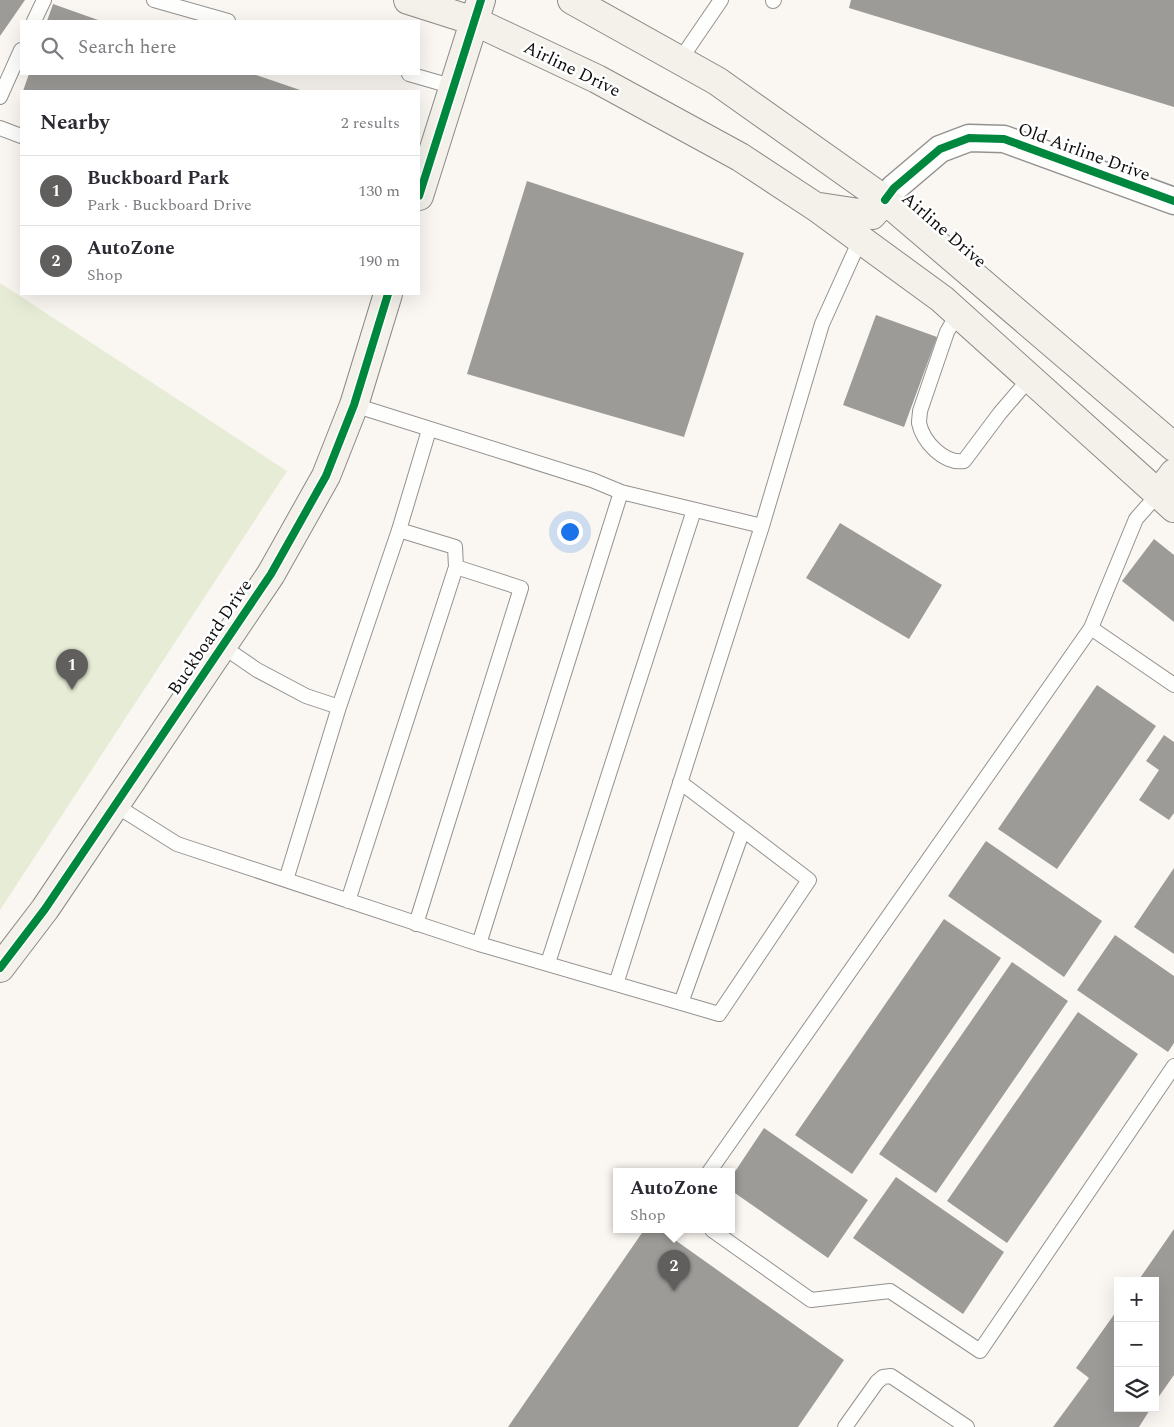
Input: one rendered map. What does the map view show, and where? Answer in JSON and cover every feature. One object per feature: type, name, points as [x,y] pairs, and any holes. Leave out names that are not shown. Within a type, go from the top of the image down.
[{"type":"main road","name":"Airline Drive","points":[[408,0],[478,11],[597,80],[740,157],[816,207],[942,299],[1030,378],[1169,492]]},
{"type":"main road","name":"Airline Drive","points":[[572,0],[717,81],[885,200],[1174,447]]},
{"type":"main road","points":[[420,193],[478,11]]},
{"type":"main road","points":[[816,207],[872,215],[885,200]]},
{"type":"main road","name":"Buckboard Drive","points":[[0,968],[45,909],[271,574],[326,476],[354,405],[388,295]]},
{"type":"street","name":"Old Airline Drive","points":[[885,200],[894,188],[940,149],[969,138],[1004,139],[1174,201]]},
{"type":"lane","points":[[34,20],[44,0]]},
{"type":"lane","points":[[154,0],[224,20]]},
{"type":"lane","points":[[680,60],[721,0]]},
{"type":"lane","points":[[0,97],[20,52]]},
{"type":"lane","points":[[413,75],[454,86]]},
{"type":"lane","points":[[0,128],[20,136]]},
{"type":"lane","points":[[616,984],[762,526],[822,324],[860,240]]},
{"type":"lane","points":[[958,313],[947,332],[920,410],[919,422],[921,428],[939,454],[952,461],[964,461],[1000,413],[1030,378]]},
{"type":"lane","points":[[354,405],[592,480],[621,492],[762,526]]},
{"type":"lane","points":[[286,880],[339,707],[399,530],[429,430]]},
{"type":"lane","points":[[479,944],[621,492]]},
{"type":"lane","points":[[712,1168],[1090,628],[1136,519],[1169,492]]},
{"type":"lane","points":[[548,963],[694,510]]},
{"type":"lane","points":[[348,901],[456,567],[455,548],[399,530]]},
{"type":"lane","points":[[416,924],[521,588],[456,567]]},
{"type":"lane","points":[[1090,628],[1174,684]]},
{"type":"lane","points":[[222,646],[257,670],[306,696],[339,707]]},
{"type":"lane","points":[[115,805],[177,844],[479,944],[719,1014],[809,880],[680,782]]},
{"type":"lane","points":[[681,1003],[744,830]]},
{"type":"lane","points":[[716,1233],[810,1300],[890,1291],[980,1351],[1174,1066]]},
{"type":"lane","points":[[845,1427],[877,1382],[883,1377],[891,1376],[967,1427]]},
{"type":"green space","points":[[0,283],[287,471],[0,910]]},
{"type":"building","points":[[0,0],[25,0],[0,36]]},
{"type":"building","points":[[851,0],[1174,0],[1174,107],[849,8]]},
{"type":"building","points":[[53,4],[98,20],[47,20]]},
{"type":"building","points":[[29,75],[256,75],[300,90],[23,90]]},
{"type":"building","points":[[527,181],[744,253],[684,437],[467,374]]},
{"type":"building","points":[[876,315],[937,337],[904,427],[843,405]]},
{"type":"building","points":[[840,523],[942,585],[909,639],[806,578]]},
{"type":"building","points":[[1154,539],[1174,555],[1174,622],[1122,581]]},
{"type":"building","points":[[1097,685],[1156,726],[1057,869],[998,829]]},
{"type":"building","points":[[1164,735],[1174,742],[1174,813],[1169,820],[1139,800],[1159,770],[1146,761]]},
{"type":"building","points":[[986,841],[1102,921],[1064,977],[948,896]]},
{"type":"building","points":[[1174,868],[1174,954],[1134,927]]},
{"type":"building","points":[[944,919],[1001,958],[852,1174],[795,1135]]},
{"type":"building","points":[[1115,935],[1174,976],[1174,1043],[1168,1052],[1077,990]]},
{"type":"building","points":[[1012,962],[1068,1001],[936,1193],[879,1154]]},
{"type":"building","points":[[1078,1012],[1138,1054],[1007,1243],[947,1201]]},
{"type":"building","points":[[764,1128],[868,1200],[828,1258],[735,1193],[735,1172]]},
{"type":"building","points":[[896,1177],[1004,1252],[963,1314],[853,1238]]},
{"type":"building","points":[[1174,1229],[1174,1375],[1159,1396],[1159,1277],[1141,1277]]},
{"type":"building","points":[[642,1233],[665,1233],[844,1360],[798,1427],[508,1427]]},
{"type":"building","points":[[1114,1315],[1114,1412],[1148,1412],[1139,1427],[1053,1427],[1089,1378],[1076,1368]]},
{"type":"cycle path","points":[[420,193],[481,0]]},
{"type":"cycle path","points":[[885,200],[894,188],[940,149],[969,138],[1004,139],[1174,201]]},
{"type":"cycle path","points":[[0,968],[45,909],[271,574],[326,476],[354,405],[388,295]]},
{"type":"place","name":"Buckboard Park","points":[[72,690]]},
{"type":"place","name":"AutoZone","points":[[674,1291]]}]
